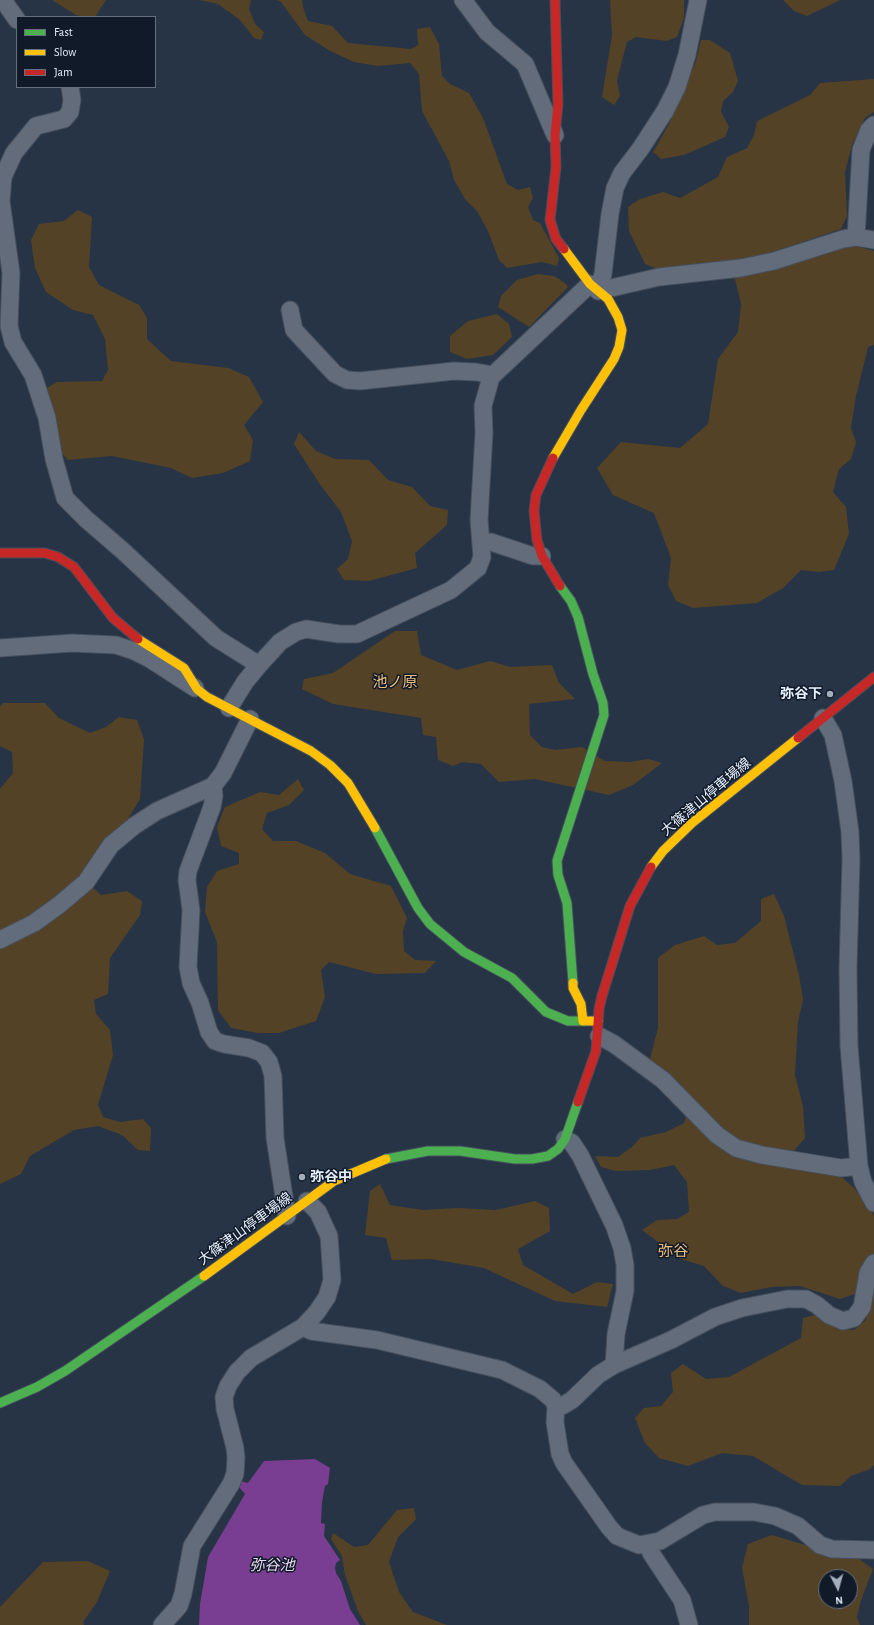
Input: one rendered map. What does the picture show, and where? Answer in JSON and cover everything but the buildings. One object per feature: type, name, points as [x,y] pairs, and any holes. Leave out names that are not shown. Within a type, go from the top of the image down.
[{"type":"street","points":[[3,0],[16,19]]},
{"type":"street","points":[[463,0],[487,32],[525,64],[555,135]]},
{"type":"street","points":[[555,0],[558,104],[555,135],[556,167],[550,205],[552,231],[556,239],[594,287],[608,299],[618,317],[622,330],[619,347],[608,370],[581,410],[548,468],[536,494],[534,511],[542,556],[555,579],[571,601],[578,617],[593,674],[603,703],[604,715],[601,726],[557,861],[558,875],[567,903],[571,981],[581,1004],[583,1021]]},
{"type":"street","points":[[229,708],[245,682],[259,665],[280,642],[296,632],[306,629],[339,634],[357,634],[451,590],[478,568],[482,556],[479,520],[484,433],[483,406],[491,377],[594,287],[604,274],[610,214],[615,188],[622,173],[642,148],[665,111],[677,87],[688,55],[698,0]]},
{"type":"street","points":[[70,88],[72,100],[70,112],[64,119],[36,126],[14,154],[3,177],[1,201],[11,273],[9,326],[13,342],[34,375],[47,418],[54,459],[65,498],[216,638],[259,665]]},
{"type":"street","points":[[856,237],[861,150],[869,130],[874,125]]},
{"type":"street","points":[[594,287],[659,277],[741,268],[774,261],[843,239],[856,237],[874,240]]},
{"type":"street","points":[[290,310],[294,330],[335,374],[346,380],[360,381],[454,371],[476,372],[487,374],[491,377]]},
{"type":"street","points":[[482,542],[491,542],[533,556],[542,556]]},
{"type":"street","points":[[0,553],[46,553],[58,557],[74,567],[113,618],[130,633],[184,668],[197,689]]},
{"type":"street","points":[[0,648],[72,644],[116,645],[134,651],[150,659],[207,697],[311,751],[330,765],[348,783],[387,847],[418,908],[430,924],[464,952],[512,978],[546,1012],[568,1021],[583,1021],[598,1028],[614,1044],[663,1080],[717,1135],[736,1148],[762,1155],[841,1168],[866,1175]]},
{"type":"street","name":"大篠津山停車場線","points":[[0,1403],[37,1387],[65,1371],[169,1301],[334,1181],[393,1157],[428,1151],[460,1151],[516,1159],[532,1159],[548,1156],[558,1149],[565,1139],[596,1051],[602,996],[630,906],[646,874],[663,851],[692,823],[874,677]]},
{"type":"street","points":[[823,718],[833,735],[843,781],[850,832],[851,859],[848,968],[849,1046],[866,1175],[874,1203]]},
{"type":"street","points":[[0,940],[34,923],[59,905],[86,882],[111,845],[134,826],[158,811],[213,786],[223,773],[250,719]]},
{"type":"street","points":[[213,786],[214,796],[212,807],[188,871],[187,880],[191,910],[188,967],[191,983],[200,1003],[208,1032],[215,1040],[224,1044],[249,1048],[262,1053],[269,1062],[273,1076],[275,1138],[287,1216]]},
{"type":"street","points":[[565,1139],[572,1143],[580,1155],[614,1225],[622,1248],[625,1265],[624,1291],[616,1334],[614,1365]]},
{"type":"street","points":[[162,1625],[179,1606],[183,1594],[192,1546],[231,1484],[235,1474],[236,1458],[224,1397],[228,1386],[237,1372],[251,1358],[303,1327],[317,1312],[327,1297],[332,1280],[329,1236],[318,1212],[307,1201]]},
{"type":"street","points":[[556,1406],[562,1406],[572,1400],[598,1375],[614,1365],[671,1340],[715,1317],[749,1306],[786,1299],[806,1299],[817,1305],[829,1315],[843,1321],[854,1318],[862,1307],[868,1273],[874,1263]]},
{"type":"street","points":[[303,1327],[311,1331],[377,1340],[502,1370],[540,1389],[553,1400],[556,1406],[555,1422],[560,1454],[564,1463],[608,1527],[617,1536],[639,1545],[660,1541],[703,1515],[716,1512],[754,1512],[775,1516],[798,1526],[820,1545],[832,1549],[874,1550]]},
{"type":"street","points":[[649,1544],[651,1553],[682,1600],[689,1625]]},
{"type":"shaded area","points":[[52,0],[106,0],[96,16],[76,15]]},
{"type":"shaded area","points":[[199,0],[251,0],[249,9],[255,24],[264,32],[261,40],[254,38],[240,20],[218,4]]},
{"type":"shaded area","points":[[276,0],[302,0],[308,21],[332,26],[348,43],[411,49],[418,45],[417,29],[430,27],[439,44],[442,76],[450,84],[469,93],[483,118],[507,184],[518,190],[530,187],[533,198],[528,207],[533,220],[540,223],[559,258],[557,266],[542,262],[507,268],[499,260],[488,231],[477,211],[465,199],[454,180],[449,161],[422,111],[419,74],[410,63],[378,66],[354,62],[330,51],[305,35],[281,2]]},
{"type":"shaded area","points":[[610,0],[684,0],[684,18],[677,37],[667,41],[636,37],[627,42],[617,80],[620,96],[614,105],[602,97],[612,35]]},
{"type":"shaded area","points":[[783,0],[840,0],[807,16],[794,11]]},
{"type":"shaded area","points":[[701,40],[710,40],[730,53],[738,81],[733,92],[723,101],[721,112],[729,127],[725,137],[684,155],[661,159],[653,152],[669,124],[696,61]]},
{"type":"shaded area","points":[[874,79],[874,112],[865,118],[852,145],[845,172],[847,216],[841,229],[757,257],[709,266],[660,270],[645,264],[629,231],[628,207],[640,199],[663,192],[680,198],[718,177],[727,157],[747,148],[754,135],[757,121],[810,95],[820,83]]},
{"type":"shaded area","points":[[78,210],[92,217],[89,267],[99,285],[139,305],[147,318],[147,339],[171,361],[228,368],[249,377],[263,402],[244,425],[253,440],[250,461],[223,473],[192,478],[171,468],[112,456],[68,460],[57,448],[45,389],[57,382],[102,381],[108,370],[105,339],[93,315],[73,310],[46,292],[35,268],[31,240],[39,224],[64,221]]},
{"type":"shaded area","points":[[852,245],[874,251],[874,345],[868,347],[856,396],[851,428],[856,442],[851,459],[839,469],[833,492],[846,507],[849,534],[834,570],[819,572],[801,570],[783,588],[757,603],[693,608],[676,601],[668,585],[671,558],[654,513],[613,495],[597,468],[621,442],[680,448],[708,424],[718,359],[738,332],[741,304],[734,275],[779,267]]},
{"type":"shaded area","points":[[538,274],[554,276],[565,283],[568,287],[529,327],[498,307],[501,296],[517,280]]},
{"type":"shaded area","points":[[497,314],[509,324],[512,337],[493,355],[467,359],[450,352],[450,336],[468,321]]},
{"type":"shaded area","points":[[299,432],[316,451],[335,459],[369,460],[388,480],[412,487],[430,506],[448,510],[447,525],[415,553],[417,568],[369,581],[344,580],[337,569],[348,559],[352,541],[341,512],[319,483],[294,444]]},
{"type":"shaded area","points":[[395,631],[417,631],[421,655],[457,670],[490,661],[510,667],[552,665],[559,683],[575,699],[529,704],[530,735],[542,747],[555,750],[582,747],[605,761],[630,762],[648,759],[662,763],[633,785],[609,795],[535,779],[499,782],[481,764],[462,762],[453,766],[438,760],[436,737],[423,735],[421,718],[333,704],[302,689],[304,679],[333,673]]},
{"type":"shaded area","points":[[3,703],[45,703],[59,718],[90,733],[106,727],[119,717],[137,720],[144,739],[140,799],[128,819],[101,844],[91,867],[92,887],[101,895],[127,891],[142,901],[140,915],[110,958],[108,994],[94,1000],[96,1014],[110,1030],[113,1055],[98,1105],[103,1117],[120,1122],[143,1119],[151,1128],[150,1151],[138,1150],[122,1135],[98,1126],[74,1130],[30,1156],[21,1174],[0,1184],[0,789],[13,773],[12,752],[0,746],[0,706]]},
{"type":"shaded area","points":[[298,779],[304,790],[289,805],[267,813],[262,829],[273,841],[296,841],[325,853],[350,874],[391,886],[407,918],[403,931],[404,951],[415,960],[436,961],[425,973],[376,974],[329,962],[321,970],[325,997],[316,1021],[279,1033],[258,1033],[231,1028],[218,1010],[217,942],[205,912],[207,887],[217,871],[239,864],[239,853],[221,846],[217,827],[225,807],[260,792],[279,795]]},
{"type":"shaded area","points":[[774,894],[784,916],[799,975],[803,999],[798,1022],[795,1075],[803,1106],[805,1138],[790,1155],[838,1174],[854,1188],[870,1207],[874,1216],[874,1254],[861,1271],[855,1294],[840,1299],[800,1286],[771,1287],[741,1293],[723,1286],[704,1266],[681,1259],[642,1230],[657,1220],[677,1219],[689,1212],[687,1182],[674,1165],[650,1170],[616,1171],[601,1167],[595,1156],[618,1157],[632,1147],[640,1138],[666,1132],[684,1123],[688,1109],[681,1084],[650,1059],[658,1028],[658,958],[675,945],[704,936],[717,945],[735,943],[761,921],[761,899]]},
{"type":"shaded area","points":[[380,1184],[390,1205],[423,1210],[458,1208],[496,1210],[535,1201],[549,1208],[550,1231],[518,1249],[523,1265],[573,1294],[597,1282],[613,1284],[607,1307],[555,1301],[484,1268],[431,1259],[392,1260],[386,1238],[365,1235],[370,1191]]},
{"type":"shaded area","points":[[874,1274],[874,1465],[870,1469],[851,1476],[840,1486],[802,1485],[753,1456],[722,1453],[688,1466],[659,1458],[645,1443],[635,1418],[644,1408],[661,1406],[673,1392],[671,1373],[683,1364],[706,1379],[729,1377],[801,1338],[803,1318],[815,1315],[835,1328],[854,1330],[866,1320],[866,1298]]},
{"type":"shaded area","points":[[414,1508],[416,1519],[398,1537],[389,1562],[399,1592],[413,1612],[447,1625],[366,1625],[358,1611],[345,1575],[342,1556],[331,1539],[333,1533],[354,1547],[368,1545],[397,1510]]},
{"type":"shaded area","points":[[772,1535],[838,1555],[859,1559],[873,1569],[861,1600],[857,1617],[860,1625],[749,1625],[749,1606],[742,1568],[748,1544]]},
{"type":"shaded area","points":[[88,1561],[110,1571],[97,1602],[83,1622],[84,1625],[0,1625],[0,1607],[43,1562]]},
{"type":"water","name":"弥谷池","points":[[315,1459],[330,1468],[328,1484],[325,1486],[322,1502],[321,1523],[325,1524],[324,1536],[340,1560],[336,1563],[336,1573],[341,1581],[350,1609],[360,1625],[199,1625],[200,1604],[208,1557],[245,1494],[238,1486],[240,1481],[248,1483],[264,1461]]},
{"type":"traffic: fast","points":[[560,586],[571,601],[578,617],[593,674],[603,703],[604,715],[557,861],[558,875],[567,903],[573,983]]},
{"type":"traffic: fast","points":[[375,828],[418,908],[430,924],[464,952],[512,978],[546,1012],[568,1021],[583,1021]]},
{"type":"traffic: fast","points":[[386,1159],[428,1151],[460,1151],[515,1159],[532,1159],[548,1156],[558,1149],[565,1139],[578,1102]]},
{"type":"traffic: fast","points":[[0,1403],[37,1387],[65,1371],[204,1276]]},
{"type":"traffic: slow","points":[[553,458],[581,410],[614,359],[619,347],[622,330],[618,317],[608,299],[590,284],[564,249]]},
{"type":"traffic: slow","points":[[138,639],[184,668],[197,689],[207,697],[311,751],[330,765],[348,783],[375,828]]},
{"type":"traffic: slow","points":[[651,867],[663,851],[692,823],[798,738]]},
{"type":"traffic: slow","points":[[573,983],[573,988],[581,1004],[583,1021],[598,1021]]},
{"type":"traffic: slow","points":[[204,1276],[334,1181],[386,1159]]},
{"type":"traffic: jam","points":[[555,0],[558,104],[555,135],[556,167],[550,220],[556,239],[564,249]]},
{"type":"traffic: jam","points":[[553,458],[536,495],[534,511],[537,540],[542,556],[560,586]]},
{"type":"traffic: jam","points":[[0,553],[45,553],[58,557],[74,567],[113,618],[138,639]]},
{"type":"traffic: jam","points":[[798,738],[874,677]]},
{"type":"traffic: jam","points":[[578,1102],[596,1051],[599,1009],[602,996],[630,906],[651,867]]},
{"type":"place","name":"弥谷下","points":[[830,694]]},
{"type":"place","name":"弥谷中","points":[[302,1177]]},
{"type":"district","name":"池ノ原","points":[[395,682]]},
{"type":"district","name":"弥谷","points":[[673,1251]]}]
